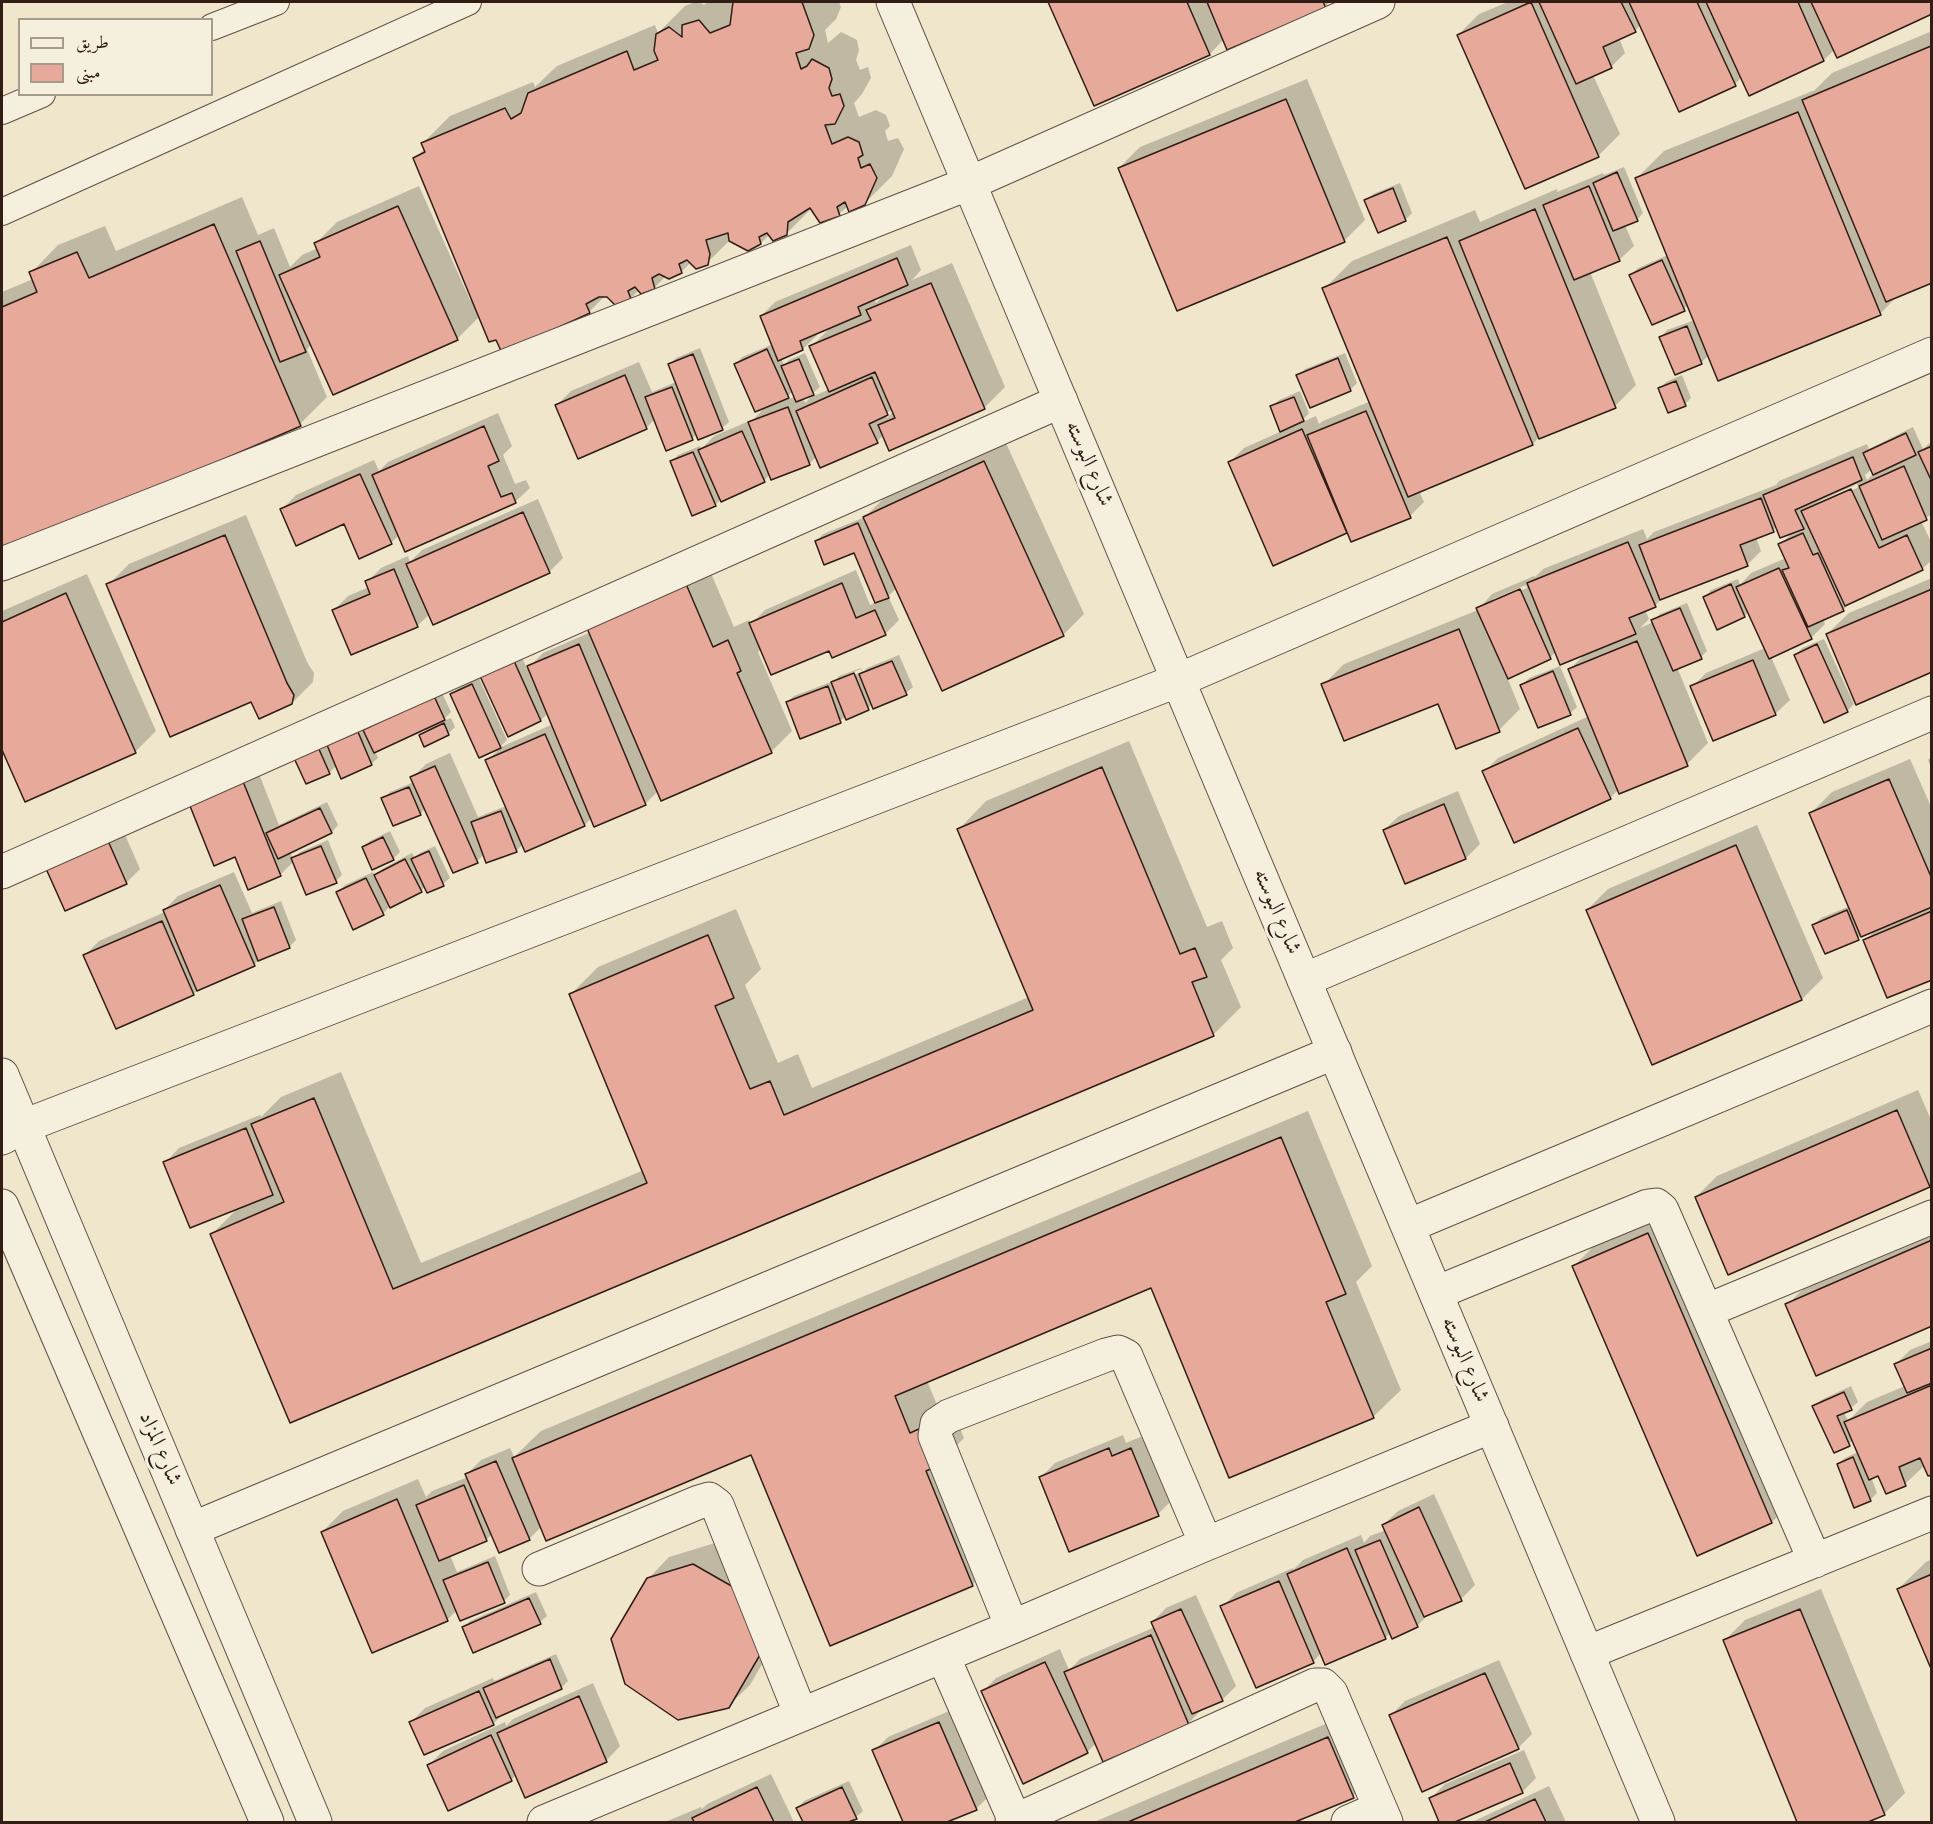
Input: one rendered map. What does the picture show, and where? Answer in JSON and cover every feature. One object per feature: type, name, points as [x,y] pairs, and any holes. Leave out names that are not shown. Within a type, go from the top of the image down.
[{"type":"street","name":"شارع البوسته","points":[[894,2],[1658,1822]]},
{"type":"street","points":[[2,564],[970,183],[1378,2]]},
{"type":"street","points":[[13,1132],[1179,680],[1932,354]]},
{"type":"street","points":[[2,872],[1061,401]]},
{"type":"street","points":[[1304,980],[1932,713]]},
{"type":"street","points":[[1408,1226],[1932,1005]]},
{"type":"street","points":[[192,1528],[1335,1052]]},
{"type":"street","name":"شارع المزاد","points":[[2,1075],[13,1132],[192,1528],[315,1822]]},
{"type":"street","points":[[1436,1293],[1648,1206],[1656,1205],[1662,1210],[1815,1561]]},
{"type":"street","points":[[2,1206],[267,1822]]},
{"type":"street","points":[[1706,1311],[1932,1218]]},
{"type":"street","points":[[1012,1628],[935,1436],[937,1424],[949,1416],[1118,1352],[1126,1356],[1206,1544]]},
{"type":"street","points":[[544,1822],[1492,1426]]},
{"type":"street","points":[[539,1569],[709,1499],[717,1505],[801,1714]]},
{"type":"street","points":[[1587,1653],[1932,1513]]},
{"type":"street","points":[[943,1656],[1014,1822],[1315,1685],[1323,1684],[1331,1693],[1383,1815],[1348,1822]]},
{"type":"lane","points":[[213,27],[276,2]]},
{"type":"lane","points":[[2,212],[468,2]]},
{"type":"lane","points":[[2,111],[37,96]]},
{"type":"building","points":[[733,2],[802,2],[814,35],[809,49],[796,53],[801,69],[807,66],[812,59],[829,68],[832,79],[829,88],[832,96],[840,94],[844,106],[835,124],[825,125],[832,144],[848,137],[859,142],[863,155],[858,158],[861,168],[870,164],[877,178],[865,205],[849,212],[845,202],[837,207],[840,216],[820,223],[810,208],[788,222],[787,235],[773,241],[767,233],[759,237],[761,244],[748,251],[729,241],[728,233],[706,240],[710,254],[708,265],[696,269],[687,260],[679,264],[682,273],[669,279],[659,274],[652,278],[655,289],[641,294],[635,287],[628,291],[631,299],[615,305],[607,297],[599,297],[586,304],[590,313],[502,353],[496,340],[489,342],[413,158],[425,152],[421,143],[505,108],[511,119],[521,113],[528,93],[627,51],[634,70],[658,60],[654,51],[656,34],[669,27],[682,37],[682,25],[699,20],[710,33],[730,25]]},
{"type":"building","points":[[1048,2],[1187,2],[1210,55],[1094,106]]},
{"type":"building","points":[[1207,2],[1323,2],[1326,8],[1227,50]]},
{"type":"building","points":[[1531,2],[1599,157],[1525,189],[1457,35]]},
{"type":"building","points":[[1539,2],[1621,2],[1636,32],[1603,47],[1612,68],[1576,84]]},
{"type":"building","points":[[1629,2],[1697,2],[1736,86],[1679,112]]},
{"type":"building","points":[[1706,2],[1798,2],[1824,61],[1749,96]]},
{"type":"building","points":[[1811,2],[1932,2],[1932,14],[1837,58]]},
{"type":"building","points":[[1931,46],[1932,283],[1886,302],[1802,100]]},
{"type":"building","points":[[1286,99],[1345,242],[1177,311],[1118,168]]},
{"type":"building","points":[[1798,112],[1881,315],[1718,381],[1635,178]]},
{"type":"building","points":[[1617,172],[1638,221],[1613,231],[1593,183]]},
{"type":"building","points":[[1589,186],[1620,261],[1574,280],[1543,205]]},
{"type":"building","points":[[1393,188],[1406,221],[1378,233],[1364,200]]},
{"type":"building","points":[[398,206],[458,340],[333,395],[279,275],[320,257],[314,243]]},
{"type":"building","points":[[1535,209],[1616,408],[1539,439],[1459,241]]},
{"type":"building","points":[[214,224],[301,426],[2,554],[2,307],[37,292],[29,272],[77,252],[89,278]]},
{"type":"building","points":[[1447,237],[1533,445],[1408,497],[1322,288]]},
{"type":"building","points":[[260,241],[306,352],[280,362],[236,251]]},
{"type":"building","points":[[897,258],[908,285],[858,307],[861,315],[800,341],[803,350],[778,361],[760,316]]},
{"type":"building","points":[[1662,260],[1685,311],[1652,325],[1629,275]]},
{"type":"building","points":[[931,283],[985,409],[889,451],[878,425],[895,418],[875,372],[829,392],[809,346],[871,320],[866,310]]},
{"type":"building","points":[[1687,326],[1702,364],[1675,375],[1659,337]]},
{"type":"building","points":[[767,349],[789,398],[755,412],[734,364]]},
{"type":"building","points":[[693,354],[723,430],[698,440],[668,364]]},
{"type":"building","points":[[1338,358],[1351,391],[1310,408],[1296,375]]},
{"type":"building","points":[[799,359],[814,395],[796,402],[781,366]]},
{"type":"building","points":[[625,375],[647,429],[578,459],[555,405]]},
{"type":"building","points":[[872,377],[888,415],[869,424],[878,443],[820,468],[796,411]]},
{"type":"building","points":[[1676,381],[1686,406],[1668,413],[1658,388]]},
{"type":"building","points":[[672,387],[693,440],[666,451],[645,397]]},
{"type":"building","points":[[1294,397],[1304,421],[1280,432],[1270,406]]},
{"type":"building","points":[[788,407],[810,465],[771,480],[748,422]]},
{"type":"building","points":[[1366,411],[1411,518],[1351,542],[1307,435]]},
{"type":"building","points":[[484,426],[499,461],[488,466],[501,497],[512,493],[516,503],[405,552],[372,475]]},
{"type":"building","points":[[1302,429],[1347,533],[1273,566],[1228,462]]},
{"type":"building","points":[[742,431],[765,482],[721,502],[698,450]]},
{"type":"building","points":[[1906,433],[1916,455],[1873,475],[1863,453]]},
{"type":"building","points":[[1932,446],[1932,482],[1918,452]]},
{"type":"building","points":[[693,452],[716,506],[692,516],[670,461]]},
{"type":"building","points":[[1853,457],[1862,480],[1795,510],[1804,529],[1780,538],[1763,495]]},
{"type":"building","points":[[984,461],[1064,636],[942,691],[863,517]]},
{"type":"building","points":[[1904,466],[1927,520],[1882,540],[1859,486]]},
{"type":"building","points":[[360,474],[392,544],[359,559],[344,524],[296,546],[280,509]]},
{"type":"building","points":[[1851,489],[1879,548],[1907,535],[1923,570],[1845,606],[1801,511]]},
{"type":"building","points":[[1761,498],[1774,532],[1740,545],[1748,566],[1660,600],[1639,545]]},
{"type":"building","points":[[523,512],[550,573],[433,625],[406,564]]},
{"type":"building","points":[[858,523],[889,598],[875,603],[854,553],[824,565],[815,541]]},
{"type":"building","points":[[1803,533],[1813,555],[1818,553],[1844,611],[1808,627],[1782,570],[1789,568],[1778,544]]},
{"type":"building","points":[[225,535],[294,695],[292,704],[259,719],[251,702],[170,737],[106,584]]},
{"type":"building","points":[[1628,542],[1656,607],[1629,618],[1636,634],[1560,665],[1527,583]]},
{"type":"building","points":[[1779,568],[1812,639],[1769,659],[1736,587]]},
{"type":"building","points":[[394,569],[418,627],[351,655],[332,610],[370,594],[365,581]]},
{"type":"building","points":[[842,583],[856,618],[875,610],[886,635],[832,658],[829,651],[771,675],[749,623]]},
{"type":"building","points":[[686,584],[713,647],[728,640],[741,671],[737,673],[772,753],[661,801],[586,626]]},
{"type":"building","points":[[1731,584],[1745,617],[1717,630],[1703,597]]},
{"type":"building","points":[[1520,589],[1551,659],[1508,679],[1476,608]]},
{"type":"building","points":[[1932,589],[1932,672],[1856,705],[1826,634]]},
{"type":"building","points":[[66,593],[136,753],[25,802],[2,750],[2,622]]},
{"type":"building","points":[[1680,608],[1702,659],[1673,671],[1651,620]]},
{"type":"building","points":[[1459,629],[1500,732],[1456,749],[1438,704],[1344,741],[1321,684]]},
{"type":"building","points":[[1637,641],[1688,766],[1619,794],[1568,669]]},
{"type":"building","points":[[579,644],[646,805],[594,827],[527,666]]},
{"type":"building","points":[[1817,644],[1848,712],[1824,723],[1794,655]]},
{"type":"building","points":[[1753,660],[1776,715],[1713,741],[1690,686]]},
{"type":"building","points":[[514,661],[541,721],[508,737],[480,676]]},
{"type":"building","points":[[892,661],[907,695],[873,709],[859,674]]},
{"type":"building","points":[[1553,671],[1571,715],[1538,728],[1520,685]]},
{"type":"building","points":[[854,673],[869,710],[846,720],[831,682]]},
{"type":"building","points":[[472,684],[501,748],[479,758],[450,694]]},
{"type":"building","points":[[828,686],[841,723],[800,739],[786,702]]},
{"type":"building","points":[[434,696],[445,720],[374,753],[363,730]]},
{"type":"building","points":[[444,723],[449,735],[424,747],[419,735]]},
{"type":"building","points":[[1578,728],[1611,799],[1514,843],[1482,771]]},
{"type":"building","points":[[358,732],[372,765],[341,779],[327,745]]},
{"type":"building","points":[[545,734],[585,826],[525,852],[485,760]]},
{"type":"building","points":[[318,747],[330,774],[306,784],[294,758]]},
{"type":"building","points":[[435,766],[478,863],[453,873],[410,777]]},
{"type":"building","points":[[1102,767],[1180,954],[1195,948],[1207,977],[1192,982],[1214,1036],[290,1423],[210,1234],[284,1202],[251,1124],[314,1098],[393,1289],[647,1183],[569,994],[708,935],[734,998],[715,1006],[750,1089],[770,1081],[784,1115],[1033,1010],[957,829]]},
{"type":"building","points":[[240,774],[281,876],[248,890],[235,857],[214,866],[186,796]]},
{"type":"building","points":[[1889,779],[1932,879],[1932,907],[1861,937],[1809,813]]},
{"type":"building","points":[[409,787],[421,815],[393,826],[381,798]]},
{"type":"building","points":[[1444,804],[1466,859],[1405,884],[1383,830]]},
{"type":"building","points":[[320,808],[332,833],[278,859],[266,833]]},
{"type":"building","points":[[501,811],[517,852],[486,863],[471,822]]},
{"type":"building","points":[[105,834],[127,884],[65,911],[43,862]]},
{"type":"building","points":[[383,837],[394,860],[372,870],[362,847]]},
{"type":"building","points":[[1736,845],[1802,1000],[1652,1065],[1586,910]]},
{"type":"building","points":[[321,846],[337,883],[306,895],[291,858]]},
{"type":"building","points":[[429,851],[444,886],[427,893],[411,859]]},
{"type":"building","points":[[405,859],[422,892],[390,908],[374,875]]},
{"type":"building","points":[[366,878],[384,915],[353,930],[336,892]]},
{"type":"building","points":[[220,885],[255,966],[197,991],[163,910]]},
{"type":"building","points":[[274,907],[290,948],[258,961],[242,919]]},
{"type":"building","points":[[1847,910],[1859,940],[1825,954],[1812,925]]},
{"type":"building","points":[[1932,911],[1932,980],[1887,998],[1863,940]]},
{"type":"building","points":[[162,921],[194,995],[116,1029],[83,955]]},
{"type":"building","points":[[1897,1110],[1930,1187],[1728,1275],[1695,1197]]},
{"type":"building","points":[[246,1128],[273,1195],[190,1228],[163,1162]]},
{"type":"building","points":[[1281,1137],[1346,1294],[1326,1302],[1374,1418],[1229,1478],[1151,1288],[895,1396],[910,1433],[921,1428],[937,1466],[926,1471],[973,1586],[830,1646],[751,1455],[546,1541],[512,1458]]},
{"type":"building","points":[[1648,1233],[1772,1523],[1697,1556],[1572,1266]]},
{"type":"building","points":[[1932,1240],[1932,1326],[1816,1376],[1785,1304]]},
{"type":"building","points":[[1932,1348],[1932,1383],[1907,1393],[1894,1364]]},
{"type":"building","points":[[1932,1385],[1932,1475],[1928,1476],[1920,1458],[1899,1467],[1906,1486],[1886,1494],[1878,1476],[1869,1480],[1844,1422]]},
{"type":"building","points":[[1844,1392],[1852,1410],[1837,1416],[1850,1446],[1834,1453],[1812,1406]]},
{"type":"building","points":[[1109,1448],[1112,1456],[1131,1448],[1159,1516],[1069,1552],[1039,1477]]},
{"type":"building","points":[[1853,1457],[1871,1501],[1854,1508],[1837,1464]]},
{"type":"building","points":[[496,1461],[530,1540],[499,1553],[465,1474]]},
{"type":"building","points":[[464,1485],[487,1541],[439,1561],[416,1505]]},
{"type":"building","points":[[397,1499],[448,1621],[372,1653],[321,1532]]},
{"type":"building","points":[[1419,1507],[1462,1601],[1424,1617],[1382,1525]]},
{"type":"building","points":[[1380,1540],[1418,1627],[1392,1639],[1355,1550]]},
{"type":"building","points":[[1347,1548],[1386,1639],[1325,1665],[1287,1574]]},
{"type":"building","points":[[488,1562],[505,1603],[460,1621],[443,1580]]},
{"type":"building","points":[[693,1564],[742,1592],[764,1648],[729,1708],[678,1720],[625,1684],[611,1639],[647,1578]]},
{"type":"building","points":[[1932,1574],[1932,1671],[1897,1589]]},
{"type":"building","points":[[1279,1581],[1314,1663],[1256,1688],[1220,1606]]},
{"type":"building","points":[[529,1598],[541,1624],[473,1653],[462,1627]]},
{"type":"building","points":[[1181,1609],[1223,1701],[1192,1714],[1151,1622]]},
{"type":"building","points":[[1800,1609],[1885,1815],[1868,1822],[1797,1822],[1723,1640]]},
{"type":"building","points":[[1151,1635],[1189,1725],[1103,1762],[1064,1672]]},
{"type":"building","points":[[550,1659],[562,1689],[496,1718],[483,1688]]},
{"type":"building","points":[[1045,1662],[1088,1753],[1023,1784],[981,1691]]},
{"type":"building","points":[[1485,1673],[1519,1749],[1422,1792],[1389,1715]]},
{"type":"building","points":[[479,1691],[494,1725],[424,1755],[409,1722]]},
{"type":"building","points":[[579,1696],[607,1762],[525,1798],[497,1733]]},
{"type":"building","points":[[939,1722],[977,1810],[947,1822],[903,1822],[872,1750]]},
{"type":"building","points":[[491,1735],[512,1781],[448,1811],[427,1765]]},
{"type":"building","points":[[1328,1737],[1354,1798],[1295,1822],[1128,1822]]},
{"type":"building","points":[[1510,1763],[1523,1793],[1455,1822],[1439,1822],[1429,1798]]},
{"type":"building","points":[[757,1787],[774,1822],[694,1822],[692,1818]]},
{"type":"building","points":[[842,1787],[857,1819],[848,1822],[803,1822],[796,1808]]},
{"type":"building","points":[[1535,1799],[1546,1822],[1485,1822]]}]
